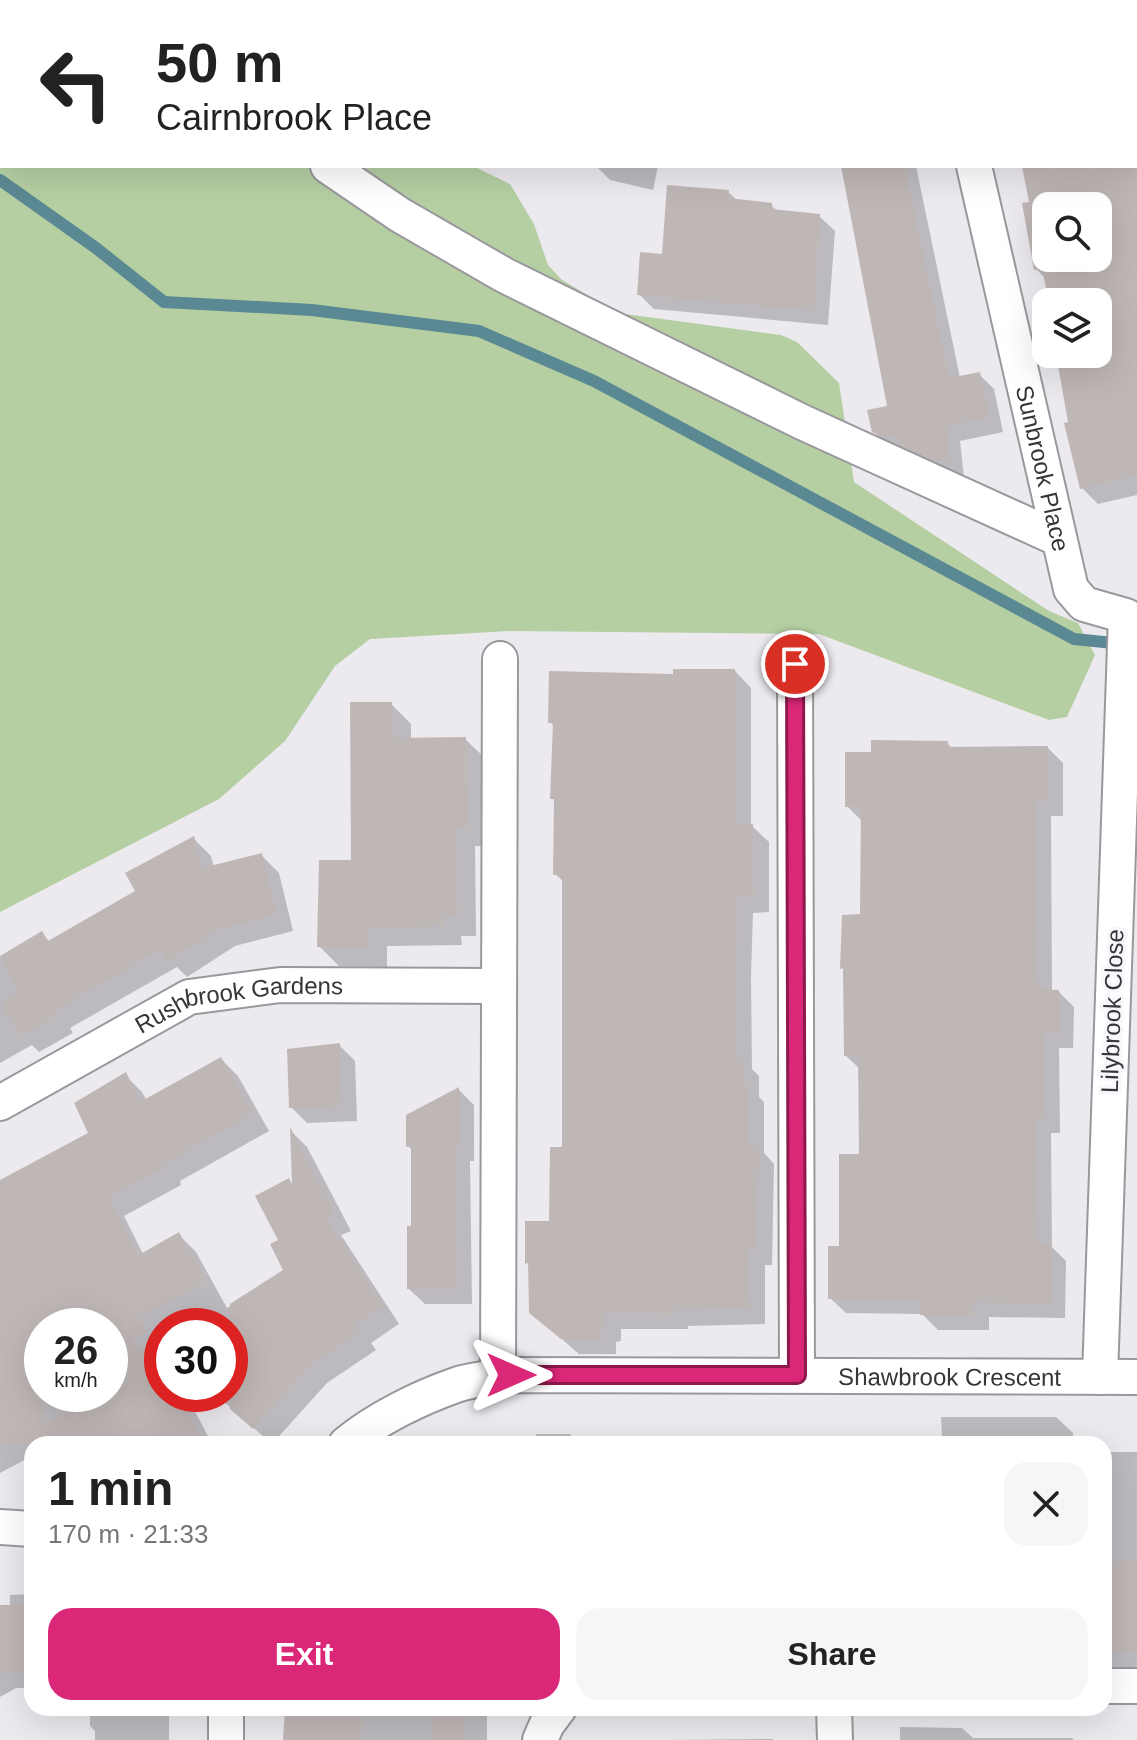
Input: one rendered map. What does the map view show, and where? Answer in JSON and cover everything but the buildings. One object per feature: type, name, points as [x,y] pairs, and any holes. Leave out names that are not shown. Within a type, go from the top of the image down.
[{"type":"street","points":[[331,168],[400,215],[504,275],[802,422],[1059,539]]},
{"type":"street","name":"Sunbrook Place","points":[[974,168],[1071,589],[1084,604],[1126,616],[1124,644]]},
{"type":"street","name":"Lilybrook Close","points":[[1100,1377],[1124,644]]},
{"type":"street","points":[[498,1378],[500,659]]},
{"type":"street","points":[[795,664],[797,1375]]},
{"type":"street","name":"Rushbrook Gardens","points":[[0,1103],[189,997],[280,985],[499,986]]},
{"type":"street","name":"Shawbrook Crescent","points":[[355,1436],[393,1414],[457,1384],[511,1375],[1137,1377]]},
{"type":"street","points":[[0,1527],[24,1528]]},
{"type":"street","points":[[1112,1686],[1137,1686]]},
{"type":"street","points":[[226,1716],[226,1740]]},
{"type":"street","points":[[540,1740],[553,1716]]},
{"type":"street","points":[[834,1716],[835,1740]]},
{"type":"green space","points":[[0,168],[477,168],[510,184],[534,224],[548,265],[562,280],[618,313],[781,335],[797,342],[839,383],[854,482],[1049,611],[1078,623],[1095,655],[1067,717],[1049,720],[819,634],[509,631],[370,639],[335,666],[285,741],[219,799],[0,912]]},
{"type":"waterway","points":[[0,180],[96,248],[164,302],[312,310],[479,331],[594,381],[1074,639],[1123,644]]},
{"type":"route","points":[[511,1375],[797,1375],[795,664]]}]
